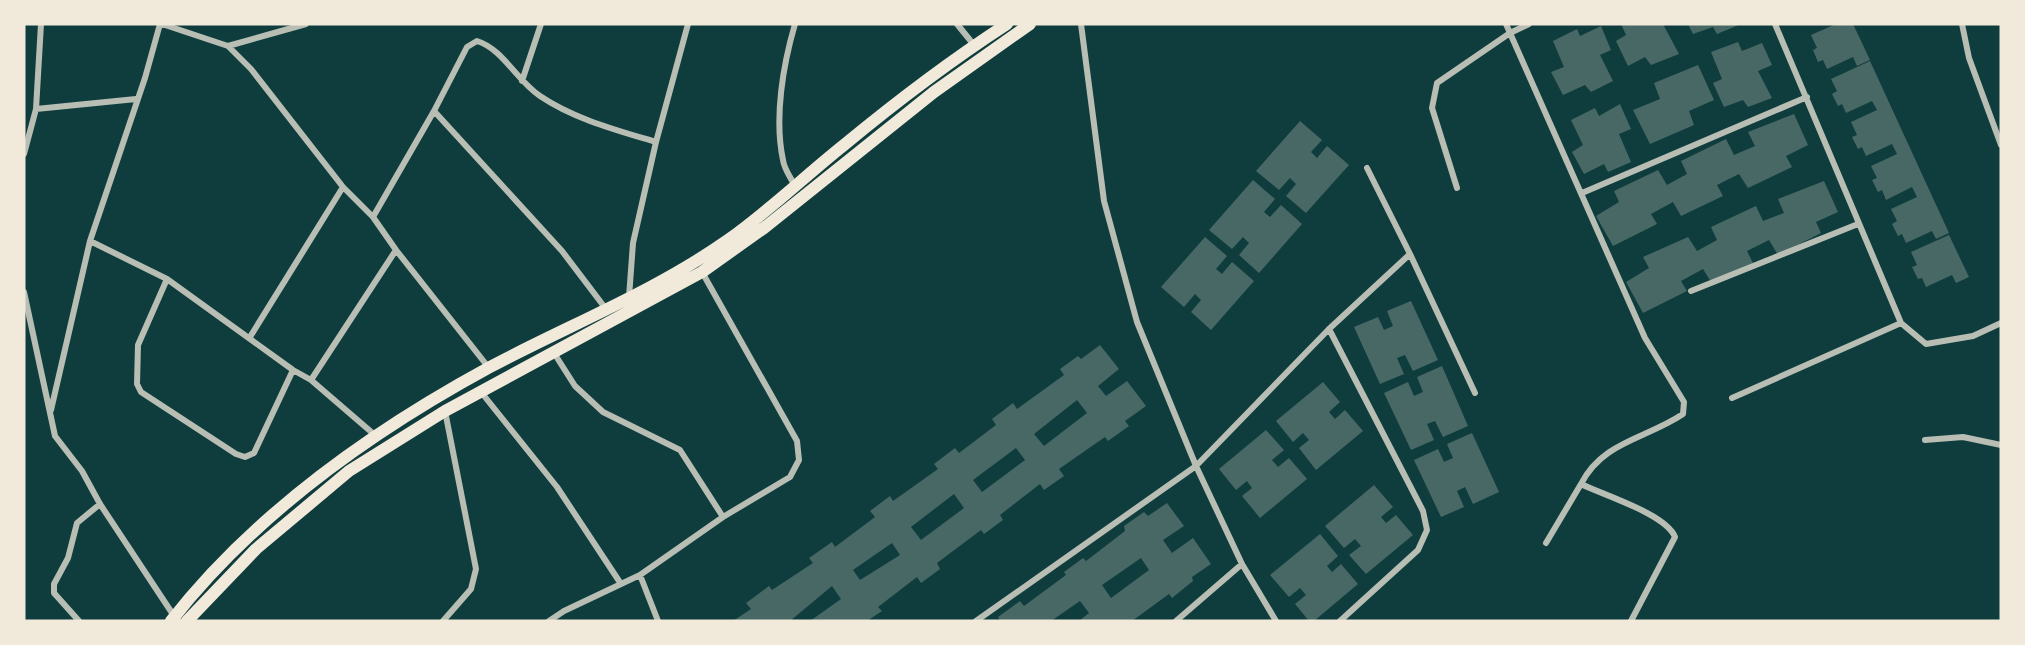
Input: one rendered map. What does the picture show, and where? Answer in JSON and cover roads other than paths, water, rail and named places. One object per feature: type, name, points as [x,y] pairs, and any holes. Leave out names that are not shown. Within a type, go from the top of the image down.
[{"type":"main road","points":[[175,619],[269,520],[307,487],[376,436],[489,368],[677,272],[728,240],[854,137],[974,45],[1007,24]]},
{"type":"main road","points":[[187,621],[256,549],[314,498],[381,449],[445,411],[702,272],[764,228],[934,92],[1030,24]]},
{"type":"street","points":[[24,154],[36,110],[41,24]]},
{"type":"street","points":[[50,413],[90,241],[161,24],[228,46],[251,69],[343,187],[373,217],[396,250],[489,368]]},
{"type":"street","points":[[228,46],[306,24]]},
{"type":"street","points":[[522,81],[541,24]]},
{"type":"street","points":[[629,297],[633,243],[656,142],[688,24]]},
{"type":"street","points":[[795,24],[783,81],[780,122],[783,162],[795,186]]},
{"type":"street","points":[[957,24],[974,45]]},
{"type":"street","points":[[1082,24],[1104,201],[1137,322],[1196,466],[1242,564],[1276,621]]},
{"type":"street","points":[[1506,24],[1645,339],[1684,402],[1683,414],[1671,423],[1610,451],[1598,459],[1546,543]]},
{"type":"street","points":[[1457,188],[1432,108],[1437,83],[1510,33],[1529,24]]},
{"type":"street","points":[[1775,24],[1901,323],[1926,344],[1973,336],[2001,323]]},
{"type":"street","points":[[1962,24],[1969,58],[2001,145]]},
{"type":"street","points":[[373,217],[434,111],[467,47],[472,42],[485,44],[492,49],[538,95],[588,120],[656,142]]},
{"type":"street","points":[[1582,193],[1807,97]]},
{"type":"street","points":[[36,110],[136,99]]},
{"type":"street","points":[[434,111],[562,251],[606,309]]},
{"type":"street","points":[[1367,168],[1475,393]]},
{"type":"street","points":[[250,337],[343,187]]},
{"type":"street","points":[[1691,291],[1858,224]]},
{"type":"street","points":[[90,241],[167,279],[250,337],[292,370],[311,380],[376,436]]},
{"type":"street","points":[[311,380],[396,250]]},
{"type":"street","points":[[976,621],[1196,466],[1329,329],[1410,254]]},
{"type":"street","points":[[549,621],[564,610],[640,575],[723,517],[790,477],[799,460],[797,441],[702,272]]},
{"type":"street","points":[[167,279],[138,345],[135,372],[141,392],[245,457],[254,453],[292,370]]},
{"type":"street","points":[[24,292],[55,436],[82,471],[100,504],[175,619]]},
{"type":"street","points":[[1732,398],[1901,323]]},
{"type":"street","points":[[1329,329],[1424,511],[1427,530],[1418,550],[1340,621]]},
{"type":"street","points":[[554,353],[576,386],[603,412],[680,450],[723,517]]},
{"type":"street","points":[[481,392],[557,486],[621,584]]},
{"type":"street","points":[[443,621],[471,589],[476,569],[445,411]]},
{"type":"street","points":[[1925,440],[1963,437],[2001,445]]},
{"type":"street","points":[[1581,484],[1650,516],[1672,529],[1675,537],[1631,621]]},
{"type":"street","points":[[79,621],[54,593],[54,584],[68,558],[77,523],[100,504]]},
{"type":"street","points":[[1176,621],[1242,564]]},
{"type":"street","points":[[640,575],[658,621]]}]
